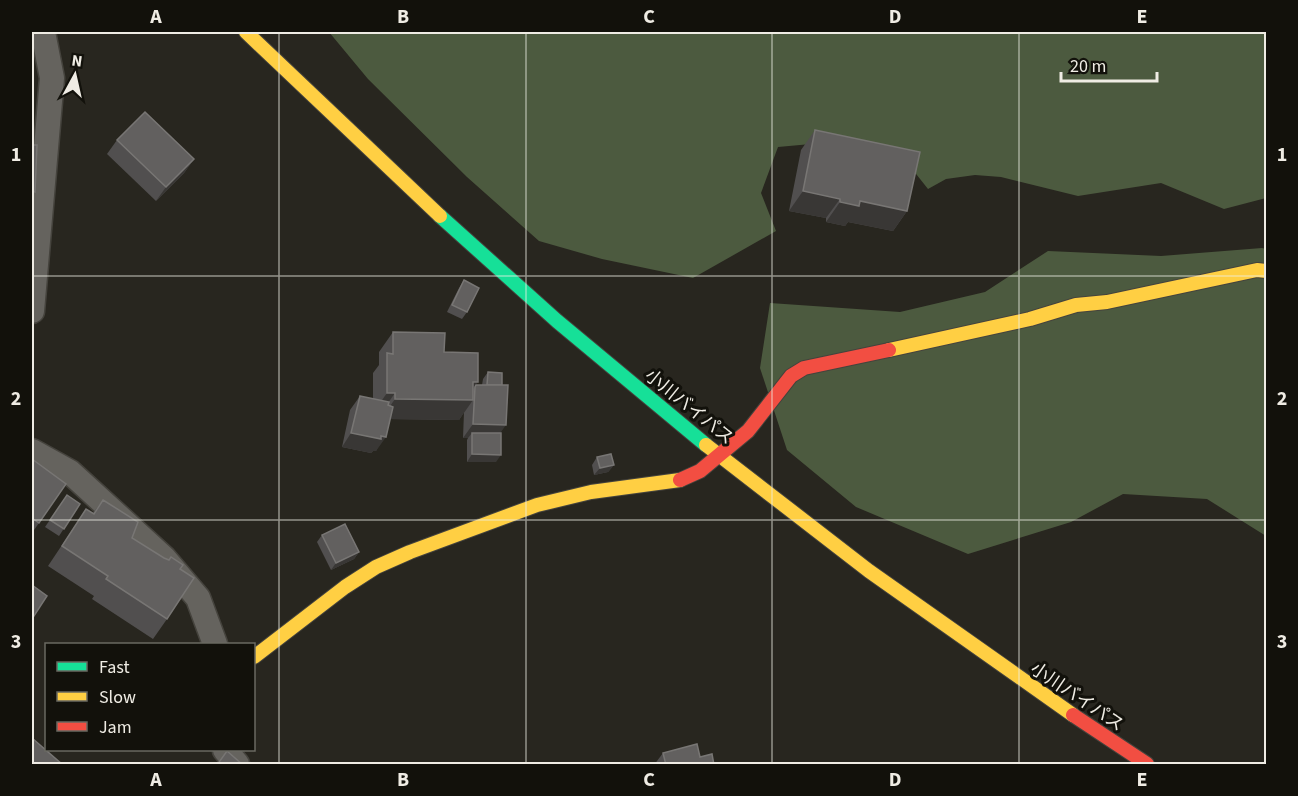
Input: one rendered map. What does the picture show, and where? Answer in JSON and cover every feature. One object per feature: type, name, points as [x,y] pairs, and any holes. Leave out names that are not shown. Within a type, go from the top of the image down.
[{"type":"main road","name":"小川バイパス","points":[[246,32],[457,232],[602,360],[720,456],[880,582],[1065,712],[1147,765]]},
{"type":"main road","points":[[255,656],[345,587],[385,563],[479,525],[537,506],[591,492],[674,483],[700,471],[748,431],[790,376],[804,368],[1030,319],[1076,305],[1107,302],[1257,270],[1266,271]]},
{"type":"street","points":[[32,311],[52,78],[44,32]]},
{"type":"street","points":[[32,451],[70,472],[164,558],[198,598],[214,643]]},
{"type":"street","points":[[226,751],[237,765]]},
{"type":"green space","points":[[329,32],[1266,32],[1266,198],[1224,209],[1161,183],[1078,196],[1001,177],[975,175],[946,179],[928,189],[905,160],[811,144],[778,147],[761,193],[776,231],[693,278],[602,259],[539,241],[467,177],[368,79]]},
{"type":"green space","points":[[1266,249],[1266,536],[1207,499],[1123,494],[1071,522],[968,554],[856,507],[787,450],[760,368],[770,303],[900,312],[985,292],[1048,251],[1161,256]]},
{"type":"building","points":[[145,112],[194,159],[166,187],[117,140]]},
{"type":"building","points":[[815,130],[920,152],[907,211],[860,201],[859,206],[840,202],[840,199],[803,191]]},
{"type":"building","points":[[32,145],[37,145],[35,192],[32,191]]},
{"type":"building","points":[[464,280],[479,288],[467,312],[452,305]]},
{"type":"building","points":[[393,332],[445,333],[444,352],[478,353],[478,382],[473,382],[473,400],[395,399],[395,393],[387,393],[387,353],[393,354]]},
{"type":"building","points":[[488,372],[502,373],[502,385],[487,385]]},
{"type":"building","points":[[476,385],[508,385],[506,425],[473,424]]},
{"type":"building","points":[[360,396],[389,402],[388,405],[393,407],[386,437],[381,436],[381,439],[351,433]]},
{"type":"building","points":[[472,433],[501,433],[501,455],[472,454]]},
{"type":"building","points":[[611,454],[614,465],[600,468],[597,457]]},
{"type":"building","points":[[32,459],[66,484],[39,523],[32,518]]},
{"type":"building","points":[[67,495],[80,504],[64,529],[50,520]]},
{"type":"building","points":[[103,500],[138,522],[132,538],[164,558],[169,560],[171,557],[183,565],[180,569],[194,578],[167,619],[106,579],[108,576],[62,546],[86,509],[94,514]]},
{"type":"building","points":[[345,524],[359,552],[336,563],[322,535]]},
{"type":"building","points":[[32,585],[47,596],[32,619]]},
{"type":"building","points":[[32,738],[63,765],[32,765]]},
{"type":"building","points":[[697,744],[700,757],[712,754],[714,765],[666,765],[663,753]]},
{"type":"building","points":[[227,751],[243,765],[217,765]]},
{"type":"traffic: fast","points":[[440,216],[557,321],[706,445]]},
{"type":"traffic: slow","points":[[246,32],[440,216]]},
{"type":"traffic: slow","points":[[889,350],[1030,319],[1076,305],[1107,302],[1257,270],[1266,271]]},
{"type":"traffic: slow","points":[[706,445],[869,571],[1073,715]]},
{"type":"traffic: slow","points":[[255,656],[345,587],[376,567],[410,552],[537,505],[591,492],[680,480]]},
{"type":"traffic: jam","points":[[680,480],[700,471],[748,431],[791,376],[804,368],[889,350]]},
{"type":"traffic: jam","points":[[1073,715],[1147,764]]}]
